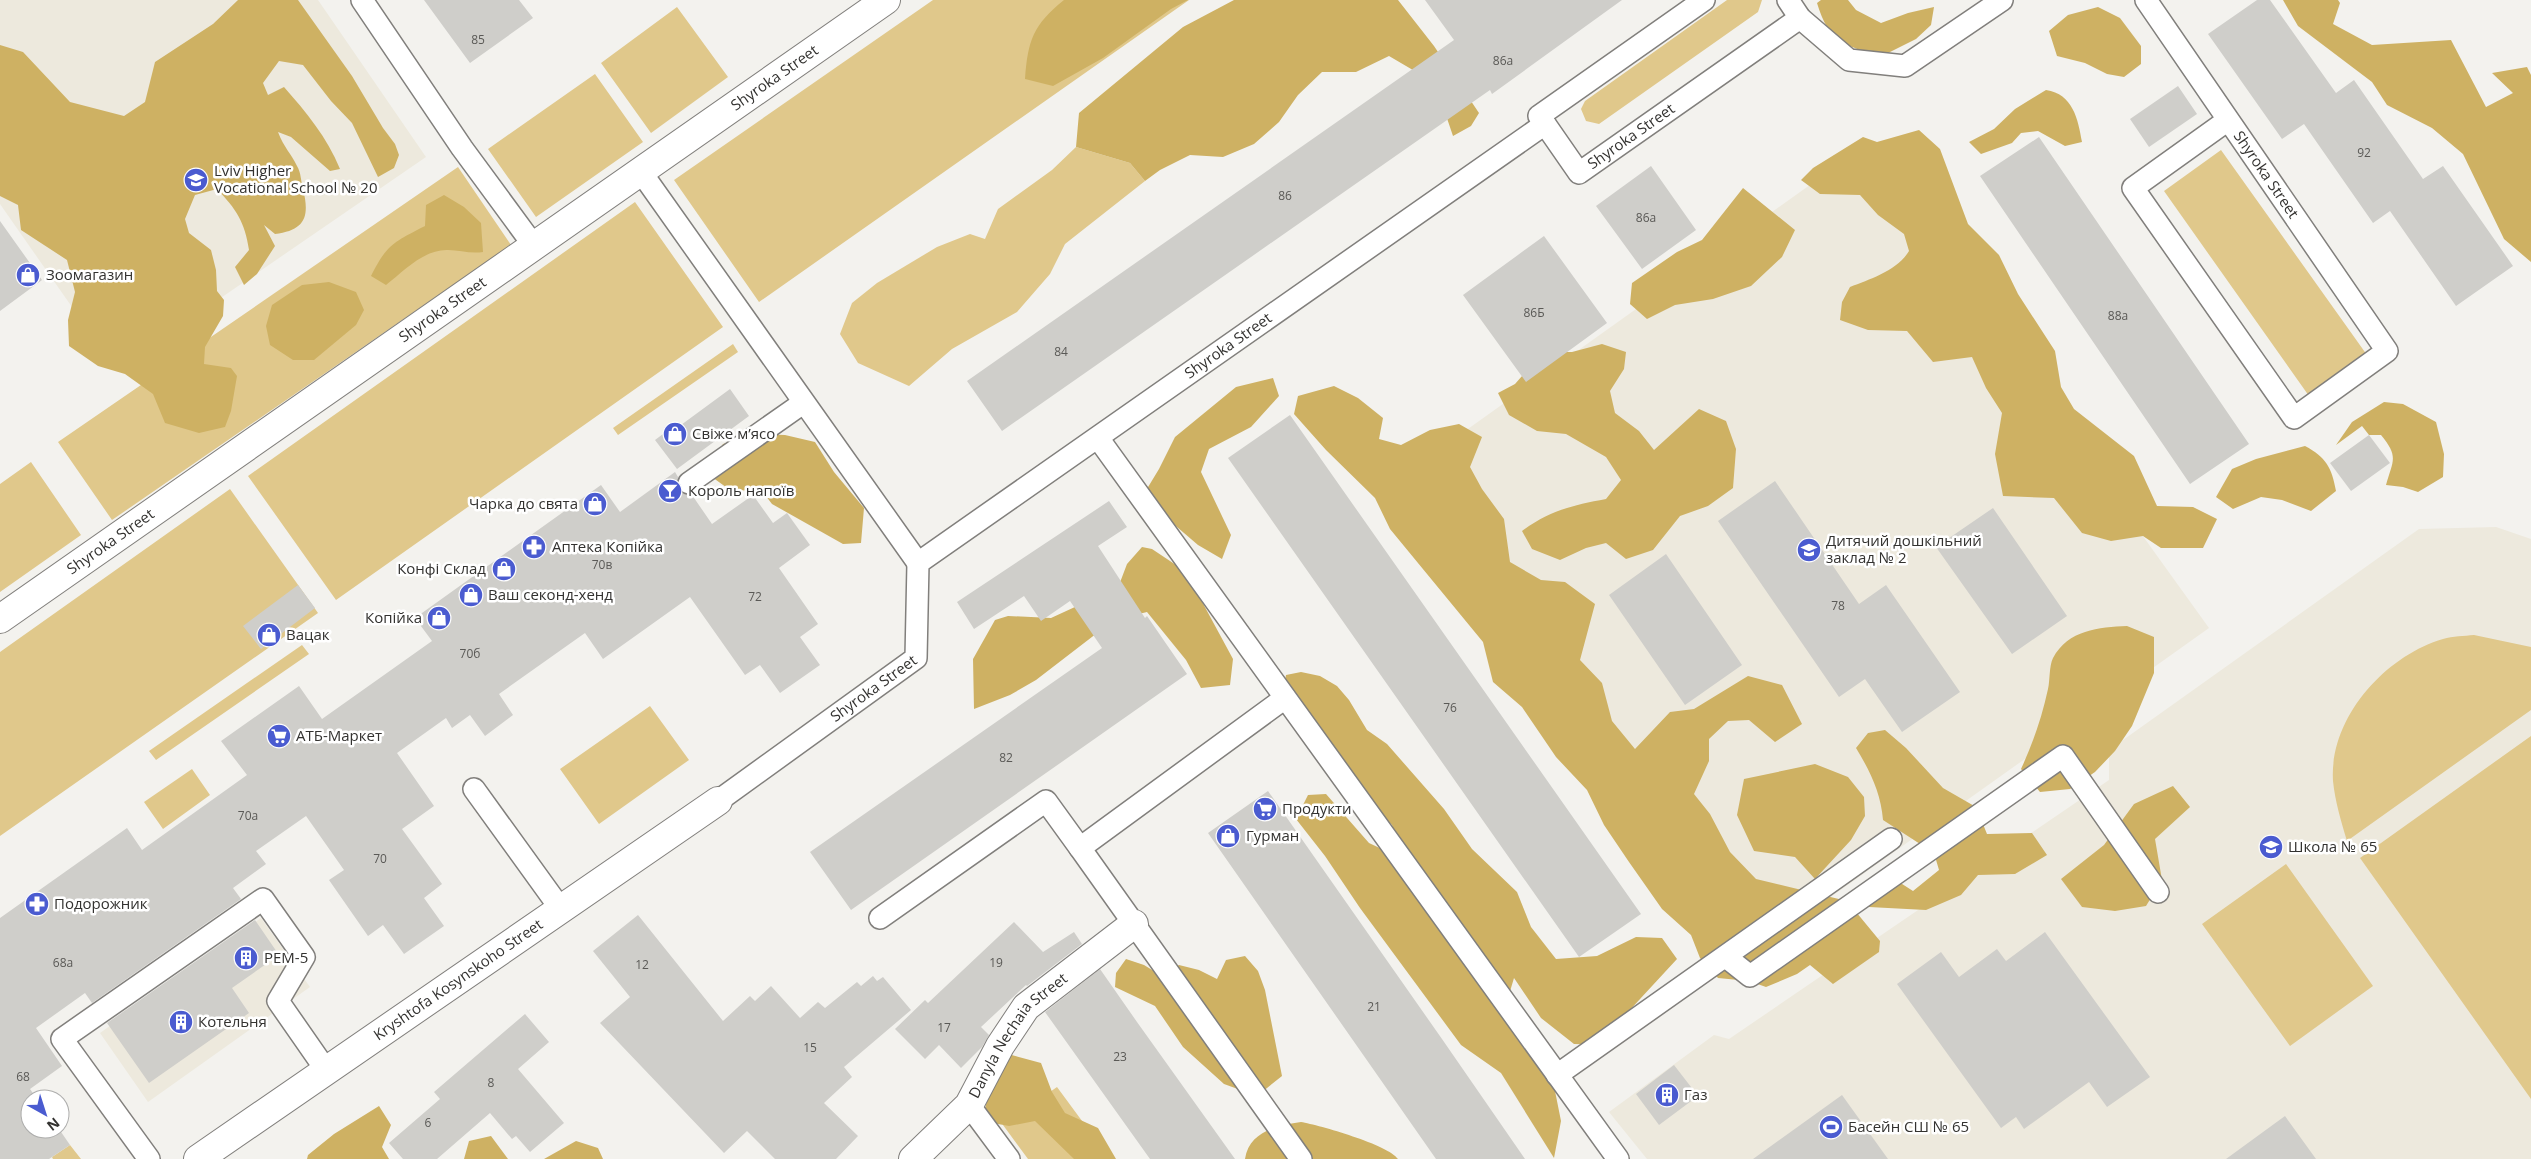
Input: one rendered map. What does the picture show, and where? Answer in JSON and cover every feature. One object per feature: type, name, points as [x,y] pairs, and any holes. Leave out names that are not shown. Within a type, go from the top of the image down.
[{"type":"street","name":"Shyroka Street","points":[[0,619],[886,0]]},
{"type":"street","name":"Kryshtofa Kosynskoho Street","points":[[198,1159],[718,801]]},
{"type":"street","name":"Danyla Nechaia Street","points":[[913,1159],[970,1105],[1000,1046],[1026,1007],[1134,924]]},
{"type":"lane","points":[[362,0],[462,148],[534,246]]},
{"type":"lane","points":[[1545,124],[1539,116],[1704,0]]},
{"type":"lane","points":[[1788,0],[1800,18],[1849,60],[1905,66],[2002,0]]},
{"type":"lane","name":"Shyroka Street","points":[[2146,0],[2387,351],[2294,418],[2133,188],[2228,120]]},
{"type":"lane","name":"Shyroka Street","points":[[718,801],[916,658],[918,563],[1545,124],[1580,173],[1800,18]]},
{"type":"lane","points":[[641,172],[918,563]]},
{"type":"lane","points":[[689,483],[803,403]]},
{"type":"lane","points":[[1098,438],[1618,1159]]},
{"type":"lane","points":[[1080,848],[1285,698]]},
{"type":"lane","points":[[1726,957],[1750,976],[2063,756],[2158,892]]},
{"type":"lane","points":[[474,789],[560,908]]},
{"type":"lane","points":[[880,918],[1046,801],[1301,1159]]},
{"type":"lane","points":[[1557,1075],[1891,839]]},
{"type":"lane","points":[[149,1159],[62,1039],[263,898],[304,957],[278,1001],[326,1070]]},
{"type":"lane","points":[[970,1105],[1009,1159]]},
{"type":"shaded area","name":"Lviv Higher Vocational School № 20","points":[[0,0],[318,0],[426,157],[116,370],[0,204]]},
{"type":"shaded area","name":"Lviv Higher Vocational School № 20","points":[[238,0],[298,0],[352,76],[383,128],[395,144],[399,155],[394,168],[378,177],[352,123],[331,101],[303,65],[279,61],[263,83],[268,95],[284,87],[308,115],[329,146],[340,169],[330,171],[291,137],[278,132],[299,171],[305,199],[305,214],[299,225],[285,232],[275,234],[264,225],[275,246],[257,274],[244,285],[235,267],[249,250],[245,231],[239,216],[217,189],[195,195],[185,219],[189,233],[211,250],[216,270],[217,291],[224,300],[223,316],[205,347],[204,364],[231,368],[237,376],[231,411],[225,427],[199,433],[165,423],[153,394],[125,374],[98,366],[69,346],[68,320],[75,292],[67,260],[21,230],[18,205],[0,196],[0,45],[23,52],[70,102],[124,116],[145,102],[155,62],[213,24]]},
{"type":"shaded area","points":[[933,0],[1189,0],[759,302],[674,180]]},
{"type":"shaded area","points":[[1064,0],[1188,0],[1171,9],[1103,58],[1053,86],[1025,79],[1030,43],[1034,34],[1045,17]]},
{"type":"shaded area","points":[[1234,0],[1398,0],[1434,46],[1479,113],[1471,126],[1453,136],[1435,83],[1389,56],[1356,72],[1322,72],[1298,95],[1279,122],[1254,144],[1223,157],[1190,155],[1160,170],[1145,181],[1130,163],[1076,147],[1079,113],[1183,27]]},
{"type":"shaded area","points":[[1727,0],[1762,0],[1758,12],[1599,124],[1586,121],[1581,109],[1585,101]]},
{"type":"shaded area","points":[[1821,0],[1848,0],[1856,10],[1881,23],[1908,13],[1934,7],[1931,25],[1916,39],[1880,57],[1847,45],[1833,34],[1827,26],[1817,3]]},
{"type":"shaded area","points":[[2283,0],[2338,0],[2340,3],[2333,24],[2372,45],[2451,40],[2486,107],[2513,93],[2492,73],[2527,67],[2531,75],[2531,262],[2504,239],[2463,154],[2432,128],[2387,105],[2372,82],[2298,26]]},
{"type":"shaded area","points":[[677,7],[728,77],[651,133],[601,63]]},
{"type":"shaded area","points":[[2098,7],[2120,18],[2141,46],[2141,64],[2124,77],[2107,74],[2085,63],[2057,56],[2049,31],[2068,15]]},
{"type":"shaded area","points":[[595,74],[643,142],[536,217],[488,149]]},
{"type":"shaded area","points":[[2046,90],[2055,92],[2068,102],[2073,109],[2082,142],[2065,146],[2038,131],[2021,133],[2012,143],[1981,154],[1969,142],[1994,129],[2015,109]]},
{"type":"shaded area","points":[[1919,130],[1940,149],[1968,224],[1999,255],[2018,294],[2055,351],[2061,387],[2074,409],[2134,456],[2157,506],[2193,507],[2217,519],[2203,548],[2161,548],[2143,536],[2111,541],[2082,533],[2054,498],[2003,496],[1995,454],[2002,413],[1986,388],[1972,357],[1933,362],[1907,331],[1868,330],[1840,320],[1842,302],[1850,287],[1890,269],[1898,264],[1909,251],[1904,234],[1878,215],[1860,195],[1820,194],[1801,180],[1813,168],[1863,137],[1877,142]]},
{"type":"shaded area","points":[[1076,147],[1130,163],[1145,181],[1065,244],[1050,274],[1017,312],[952,349],[909,386],[858,363],[840,334],[852,303],[877,283],[937,247],[970,234],[985,239],[998,209],[1052,170]]},
{"type":"shaded area","name":"Дитячий дошкільний заклад № 2","points":[[1863,147],[2209,628],[1752,953],[1409,471]]},
{"type":"shaded area","points":[[2221,150],[2367,355],[2309,396],[2164,191]]},
{"type":"shaded area","points":[[458,167],[511,245],[112,520],[58,442]]},
{"type":"shaded area","points":[[1743,188],[1795,230],[1782,257],[1751,286],[1713,299],[1675,305],[1647,319],[1630,304],[1632,283],[1677,252],[1702,240]]},
{"type":"shaded area","points":[[444,195],[464,207],[481,223],[483,252],[474,253],[448,250],[431,253],[415,262],[386,285],[371,276],[382,257],[392,245],[425,226],[426,205]]},
{"type":"shaded area","points":[[635,202],[723,327],[336,600],[248,476]]},
{"type":"shaded area","points":[[329,282],[356,292],[364,310],[356,325],[314,360],[293,360],[270,345],[266,326],[272,305],[302,285]]},
{"type":"shaded area","points":[[733,344],[738,352],[618,435],[613,428]]},
{"type":"shaded area","points":[[1602,344],[1626,352],[1624,369],[1610,391],[1615,413],[1639,431],[1654,450],[1699,409],[1726,421],[1736,449],[1733,488],[1708,506],[1680,516],[1653,550],[1626,559],[1606,543],[1586,548],[1560,560],[1532,549],[1522,531],[1542,518],[1562,510],[1606,499],[1621,480],[1606,457],[1566,434],[1537,431],[1509,415],[1498,393],[1515,384],[1543,352],[1572,352]]},
{"type":"shaded area","points":[[1273,378],[1279,396],[1251,427],[1209,449],[1201,472],[1231,535],[1222,559],[1198,545],[1142,497],[1175,437],[1236,387]]},
{"type":"shaded area","points":[[1334,386],[1358,398],[1383,418],[1379,439],[1401,445],[1430,430],[1459,424],[1482,437],[1470,467],[1482,489],[1504,519],[1510,562],[1541,580],[1565,582],[1595,604],[1580,660],[1602,683],[1612,721],[1635,749],[1670,712],[1694,709],[1748,676],[1782,685],[1802,724],[1775,742],[1749,720],[1728,721],[1709,739],[1709,761],[1694,794],[1710,814],[1730,852],[1756,879],[1847,901],[1880,941],[1879,952],[1833,984],[1810,965],[1797,974],[1766,987],[1749,981],[1718,978],[1700,958],[1691,935],[1662,909],[1629,862],[1604,825],[1587,790],[1556,757],[1522,707],[1493,682],[1483,642],[1390,529],[1375,498],[1326,450],[1294,414],[1298,396]]},
{"type":"shaded area","points":[[2384,402],[2403,404],[2436,422],[2444,454],[2443,477],[2418,492],[2403,487],[2386,485],[2393,459],[2387,442],[2381,435],[2369,435],[2362,426],[2336,445],[2352,422]]},
{"type":"shaded area","points":[[753,434],[785,435],[815,442],[834,472],[864,508],[861,543],[843,544],[772,504],[762,491],[730,490],[705,472],[723,444]]},
{"type":"shaded area","points":[[2305,446],[2318,454],[2327,464],[2336,491],[2311,511],[2282,500],[2261,497],[2233,509],[2216,497],[2232,469],[2256,459]]},
{"type":"shaded area","points":[[31,462],[81,535],[0,592],[0,484]]},
{"type":"shaded area","points":[[230,489],[318,613],[0,836],[0,652]]},
{"type":"shaded area","name":"Школа № 65","points":[[2496,527],[2531,539],[2531,1159],[1647,1159],[1609,1112],[1714,1035],[1729,1039],[2109,780],[2109,750],[2419,529]]},
{"type":"shaded area","points":[[1142,547],[1152,549],[1179,567],[1200,598],[1233,659],[1230,685],[1201,688],[1186,660],[1147,612],[1114,620],[1036,680],[1010,695],[974,709],[973,659],[995,620],[1008,616],[1051,618],[1101,595],[1116,593],[1127,564]]},
{"type":"shaded area","points":[[2127,626],[2154,637],[2154,673],[2132,726],[2115,751],[2095,772],[2070,789],[2040,792],[2021,769],[2043,710],[2053,658],[2067,641],[2085,632],[2106,627]]},
{"type":"shaded area","points":[[2474,635],[2531,647],[2531,710],[2347,841],[2333,781],[2334,758],[2340,735],[2351,713],[2365,693],[2382,675],[2421,647],[2443,639]]},
{"type":"shaded area","points":[[302,645],[309,654],[156,760],[149,751]]},
{"type":"shaded area","points":[[1301,672],[1320,676],[1337,686],[1349,700],[1367,730],[1387,744],[1444,809],[1472,849],[1517,892],[1531,927],[1556,959],[1597,956],[1636,937],[1662,938],[1677,959],[1628,1012],[1608,1045],[1574,1044],[1541,1018],[1514,978],[1505,1008],[1554,1086],[1561,1121],[1554,1158],[1501,1073],[1461,1045],[1360,908],[1325,856],[1296,819],[1308,795],[1326,794],[1369,843],[1403,859],[1392,825],[1280,710],[1286,675]]},
{"type":"shaded area","points":[[650,706],[689,760],[599,824],[560,769]]},
{"type":"shaded area","points":[[1885,730],[1906,748],[1943,788],[1976,807],[1987,834],[2032,833],[2047,855],[2015,874],[1978,875],[1961,895],[1926,910],[1869,907],[1864,883],[1899,882],[1913,891],[1939,870],[1934,853],[1883,820],[1874,782],[1856,748],[1868,733]]},
{"type":"shaded area","points":[[2531,736],[2531,1099],[2360,858]]},
{"type":"shaded area","points":[[1815,764],[1848,777],[1864,797],[1865,816],[1851,840],[1815,879],[1795,857],[1754,851],[1737,815],[1744,779]]},
{"type":"shaded area","points":[[192,769],[210,795],[163,829],[144,802]]},
{"type":"shaded area","points":[[2173,786],[2190,807],[2155,839],[2162,880],[2146,906],[2115,911],[2082,907],[2061,879],[2104,845],[2134,804]]},
{"type":"shaded area","points":[[2286,864],[2373,986],[2290,1046],[2202,924]]},
{"type":"shaded area","points":[[261,918],[310,987],[148,1102],[100,1033]]},
{"type":"shaded area","points":[[1245,956],[1258,971],[1265,990],[1282,1076],[1257,1096],[1224,1084],[1183,1047],[1155,1006],[1115,987],[1116,973],[1126,959],[1144,965],[1162,976],[1179,965],[1199,970],[1217,979],[1226,960]]},
{"type":"shaded area","points":[[1008,1054],[1041,1063],[1052,1092],[1065,1113],[1098,1128],[1116,1159],[1074,1159],[1035,1121],[1009,1126],[982,1121],[996,1064]]},
{"type":"shaded area","points":[[1057,1087],[1099,1144],[1079,1159],[1028,1159],[1003,1125]]},
{"type":"shaded area","points":[[379,1106],[391,1125],[382,1147],[389,1159],[307,1159],[308,1155],[334,1134]]},
{"type":"shaded area","points":[[1301,1122],[1337,1131],[1368,1142],[1382,1148],[1398,1159],[1245,1159],[1252,1142],[1258,1136],[1283,1125]]},
{"type":"shaded area","points":[[491,1136],[508,1159],[464,1159],[469,1141]]},
{"type":"shaded area","points":[[576,1141],[598,1148],[603,1159],[544,1159]]},
{"type":"shaded area","points":[[70,1145],[81,1159],[53,1159],[52,1157]]},
{"type":"building","points":[[424,0],[519,0],[533,18],[470,63]]},
{"type":"building","points":[[1425,0],[1622,0],[1492,94],[1490,90],[1002,431],[967,381],[1454,40]]},
{"type":"building","points":[[2257,0],[2270,0],[2336,93],[2354,80],[2423,179],[2443,166],[2513,266],[2456,306],[2390,211],[2373,223],[2304,124],[2282,139],[2208,34]]},
{"type":"building","points":[[2178,86],[2197,114],[2149,147],[2130,119]]},
{"type":"building","points":[[2039,137],[2249,444],[2190,484],[1980,176]]},
{"type":"building","points":[[1651,166],[1696,230],[1642,269],[1596,206]]},
{"type":"building","points":[[0,221],[42,280],[0,311]]},
{"type":"building","points":[[1544,236],[1607,323],[1526,382],[1463,295]]},
{"type":"building","points":[[730,389],[749,416],[677,469],[655,440],[679,422],[681,425]]},
{"type":"building","points":[[1290,415],[1641,914],[1579,957],[1228,458]]},
{"type":"building","points":[[2369,435],[2390,463],[2351,491],[2330,463]]},
{"type":"building","points":[[675,472],[678,477],[679,491],[692,495],[712,524],[753,495],[773,523],[787,513],[810,545],[779,568],[818,624],[800,637],[820,665],[780,693],[760,665],[745,675],[690,597],[603,659],[585,633],[499,694],[513,715],[485,736],[470,715],[452,728],[446,718],[397,753],[434,806],[402,829],[442,884],[424,898],[444,926],[404,954],[383,925],[368,936],[329,880],[344,870],[306,816],[256,851],[266,864],[233,888],[241,899],[92,1003],[85,993],[36,1028],[62,1066],[30,1089],[20,1089],[20,1139],[66,1139],[70,1145],[49,1159],[0,1159],[0,918],[127,828],[142,850],[247,775],[221,741],[299,686],[322,719],[432,641],[415,618],[601,485],[620,512]]},
{"type":"building","points":[[1775,481],[1859,604],[1886,585],[1960,692],[1902,732],[1865,679],[1839,697],[1718,521]]},
{"type":"building","points":[[1109,501],[1127,527],[1098,546],[1145,618],[1147,616],[1187,674],[851,910],[810,852],[1102,648],[1070,601],[1041,621],[1024,596],[974,629],[957,602]]},
{"type":"building","points":[[1993,508],[2067,616],[2012,654],[1936,547]]},
{"type":"building","points":[[1666,554],[1742,665],[1685,705],[1609,595]]},
{"type":"building","points":[[298,585],[315,608],[261,649],[243,626]]},
{"type":"building","points":[[1268,791],[1525,1159],[1436,1159],[1208,833]]},
{"type":"building","points":[[638,915],[723,1021],[750,996],[755,1001],[771,986],[800,1018],[818,1002],[825,1008],[857,982],[861,986],[873,976],[877,981],[883,977],[911,1010],[844,1067],[852,1077],[824,1103],[858,1136],[836,1159],[775,1159],[747,1131],[724,1153],[600,1023],[630,997],[593,951]]},
{"type":"building","name":"Котельня","points":[[255,920],[279,955],[232,988],[249,1013],[149,1083],[107,1023]]},
{"type":"building","points":[[1014,922],[1043,952],[1074,932],[1082,944],[1026,985],[981,1027],[989,1035],[982,1047],[961,1068],[939,1045],[925,1059],[895,1029],[925,1000],[928,1003]]},
{"type":"building","points":[[2045,932],[2150,1077],[2107,1107],[2089,1082],[2024,1129],[2016,1117],[2001,1128],[1897,984],[1941,952],[1959,977],[1997,949],[2006,961]]},
{"type":"building","points":[[1100,969],[1235,1159],[1150,1159],[1045,1012]]},
{"type":"building","points":[[525,1014],[549,1042],[518,1069],[564,1123],[530,1152],[516,1136],[512,1139],[490,1113],[437,1159],[403,1159],[389,1143],[440,1099],[434,1092]]},
{"type":"building","name":"Газ","points":[[1674,1065],[1698,1096],[1659,1125],[1636,1094]]},
{"type":"building","name":"Басейн СШ № 65","points":[[1842,1095],[1888,1159],[1753,1159]]},
{"type":"building","points":[[2285,1116],[2316,1159],[2226,1159]]},
{"type":"place","name":"Lviv Higher Vocational School № 20","points":[[196,180]]},
{"type":"place","name":"Зоомагазин","points":[[28,275]]},
{"type":"place","name":"Свіже м’ясо","points":[[675,434]]},
{"type":"place","name":"Король напоїв","points":[[670,491]]},
{"type":"place","name":"Чарка до свята","points":[[595,504]]},
{"type":"place","name":"Аптека Копійка","points":[[534,547]]},
{"type":"place","name":"Дитячий дошкільний заклад № 2","points":[[1809,550]]},
{"type":"place","name":"Конфі Склад","points":[[504,569]]},
{"type":"place","name":"Ваш секонд-хенд","points":[[471,595]]},
{"type":"place","name":"Копійка","points":[[439,618]]},
{"type":"place","name":"Вацак","points":[[269,635]]},
{"type":"place","name":"АТБ-Маркет","points":[[279,736]]},
{"type":"place","name":"Продукти","points":[[1265,809]]},
{"type":"place","name":"Гурман","points":[[1228,836]]},
{"type":"place","name":"Школа № 65","points":[[2271,847]]},
{"type":"place","name":"Подорожник","points":[[37,904]]},
{"type":"place","name":"РЕМ-5","points":[[246,958]]},
{"type":"place","name":"Котельня","points":[[181,1022]]},
{"type":"place","name":"Газ","points":[[1667,1095]]},
{"type":"place","name":"Басейн СШ № 65","points":[[1831,1127]]}]
